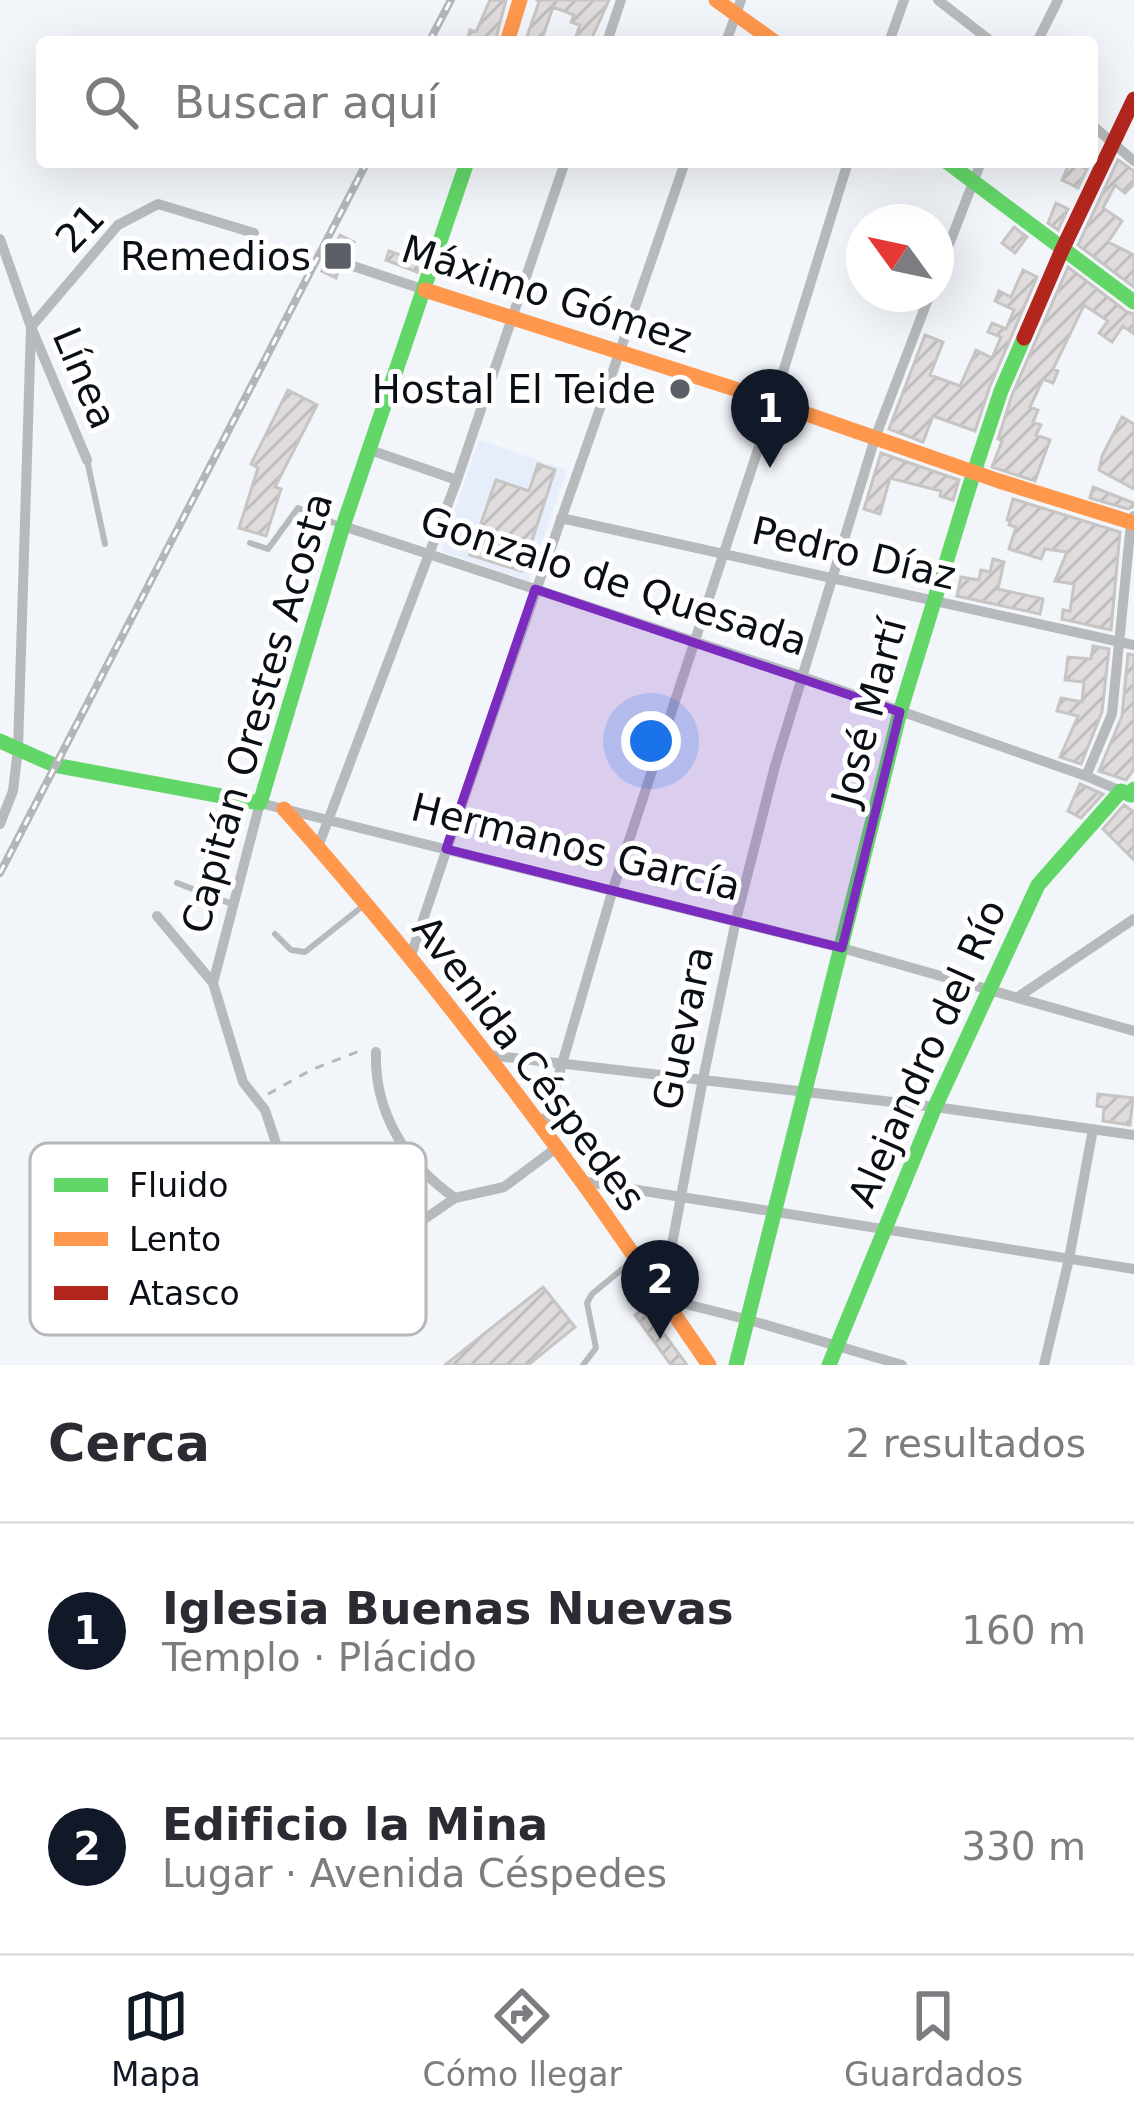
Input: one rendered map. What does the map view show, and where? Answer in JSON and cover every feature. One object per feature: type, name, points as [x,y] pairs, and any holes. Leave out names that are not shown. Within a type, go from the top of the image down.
[{"type":"street","points":[[509,36],[520,0]]},
{"type":"street","points":[[609,36],[621,0]]},
{"type":"street","points":[[716,0],[738,7],[769,36]]},
{"type":"street","points":[[891,36],[904,0]]},
{"type":"street","points":[[938,0],[984,36]]},
{"type":"street","points":[[1040,36],[1058,0]]},
{"type":"street","points":[[728,36],[738,7]]},
{"type":"street","name":"José Martí","points":[[736,1365],[900,712],[973,475],[1001,391],[1134,99]]},
{"type":"street","points":[[1098,130],[1134,161]]},
{"type":"street","name":"Capitán Orestes Acosta","points":[[276,1143],[265,1110],[243,1082],[213,983],[260,803],[343,526],[465,168]]},
{"type":"street","points":[[318,847],[430,555],[563,168]]},
{"type":"street","points":[[410,959],[683,168]]},
{"type":"street","points":[[542,1132],[613,889],[846,168]]},
{"type":"street","points":[[956,168],[1134,302]]},
{"type":"street","points":[[954,230],[979,168]]},
{"type":"street","name":"21","points":[[31,327],[118,225],[158,204],[254,233]]},
{"type":"street","name":"Línea","points":[[0,238],[31,327],[87,460]]},
{"type":"street","name":"Máximo Gómez","points":[[350,265],[774,401],[973,475],[1071,507],[1133,521]]},
{"type":"street","name":"Guevara","points":[[662,1298],[736,920],[775,766],[875,438],[923,312]]},
{"type":"street","points":[[0,824],[13,790],[18,748],[31,327]]},
{"type":"street","points":[[370,450],[457,480]]},
{"type":"street","name":"Pedro Díaz","points":[[561,518],[1134,645]]},
{"type":"street","points":[[1086,776],[1112,714],[1133,521]]},
{"type":"street","name":"Gonzalo de Quesada","points":[[343,526],[803,677],[1130,793]]},
{"type":"street","name":"Hermanos García","points":[[0,741],[53,766],[329,819],[736,920],[1134,1031]]},
{"type":"street","name":"Alejandro del Río","points":[[830,1365],[935,1107],[1038,885],[1130,793]]},
{"type":"street","name":"Avenida Céspedes","points":[[284,809],[484,1054],[581,1181],[709,1365]]},
{"type":"street","points":[[157,916],[213,983]]},
{"type":"street","points":[[1018,997],[1134,919]]},
{"type":"street","points":[[376,1052],[376,1074],[392,1132],[401,1143]]},
{"type":"street","points":[[484,1054],[1134,1135]]},
{"type":"street","points":[[1044,1365],[1093,1129]]},
{"type":"street","points":[[426,1172],[455,1198],[504,1186],[555,1149]]},
{"type":"street","points":[[581,1181],[1134,1269]]},
{"type":"street","name":"Capitán Orestes Acosta","points":[[426,1218],[455,1198]]},
{"type":"street","points":[[662,1298],[902,1365]]},
{"type":"lane","name":"Línea","points":[[87,460],[105,544]]},
{"type":"lane","points":[[250,543],[268,549],[298,508],[343,526]]},
{"type":"lane","points":[[177,883],[232,904]]},
{"type":"lane","points":[[275,934],[291,950],[305,952],[365,904]]},
{"type":"lane","points":[[583,1365],[596,1348],[587,1303],[635,1259]]},
{"type":"path","points":[[256,1100],[370,1046],[376,1052]]},
{"type":"highlighted area","points":[[535,589],[900,712],[842,948],[446,849]]},
{"type":"shaded area","points":[[479,440],[567,470],[529,581],[441,551]]},
{"type":"building","points":[[490,0],[506,0],[497,36],[468,36],[470,30],[476,32]]},
{"type":"building","points":[[609,0],[593,36],[576,36],[580,25],[571,22],[574,15],[553,7],[543,36],[527,36],[539,2]]},
{"type":"building","points":[[1118,160],[1134,171],[1134,184],[1125,193],[1115,185],[1103,208],[1122,221],[1108,242],[1134,255],[1134,287],[1078,245]]},
{"type":"building","points":[[1067,168],[1087,169],[1078,188],[1062,180]]},
{"type":"building","points":[[1056,203],[1068,209],[1058,230],[1048,223]]},
{"type":"building","points":[[1014,227],[1027,237],[1015,253],[1002,243]]},
{"type":"building","name":"Remedios","points":[[340,235],[354,242],[336,278],[322,271]]},
{"type":"building","points":[[389,251],[420,262],[417,272],[386,260]]},
{"type":"building","points":[[1068,267],[1134,314],[1134,334],[1123,326],[1112,342],[1099,333],[1108,321],[1084,305],[1053,369],[1058,371],[1053,383],[1043,379],[1030,407],[1038,410],[1033,422],[1041,425],[1036,435],[1050,440],[1035,481],[992,467],[1012,395]]},
{"type":"building","points":[[1023,270],[1037,277],[975,431],[933,416],[923,442],[889,429],[925,335],[943,342],[930,375],[960,386],[976,350],[992,358],[1001,337],[988,332],[992,323],[1006,329],[1014,310],[995,301],[999,291],[1011,297]]},
{"type":"building","points":[[288,390],[317,405],[275,487],[281,489],[266,536],[239,528],[258,468],[251,464]]},
{"type":"building","points":[[1122,417],[1134,424],[1134,489],[1099,470]]},
{"type":"building","points":[[881,453],[959,480],[953,500],[940,496],[941,491],[890,478],[880,514],[864,509]]},
{"type":"building","points":[[538,464],[555,470],[522,571],[470,555],[496,480],[529,491]]},
{"type":"building","points":[[1093,487],[1134,506],[1128,509],[1090,498]]},
{"type":"building","points":[[1013,499],[1120,532],[1111,630],[1062,619],[1063,610],[1070,611],[1074,584],[1055,581],[1067,552],[1045,549],[1041,559],[1009,549],[1016,527],[1007,520]]},
{"type":"building","points":[[993,559],[1004,562],[998,589],[1043,599],[1040,614],[957,596],[961,577],[979,580],[981,570],[990,572]]},
{"type":"building","points":[[1093,646],[1109,649],[1102,712],[1081,764],[1060,757],[1078,716],[1057,711],[1061,698],[1082,702],[1084,682],[1065,680],[1068,657],[1091,659]]},
{"type":"building","points":[[1128,654],[1134,655],[1134,769],[1126,780],[1099,771],[1122,716]]},
{"type":"building","points":[[1080,784],[1103,794],[1081,818],[1068,811]]},
{"type":"building","points":[[1124,805],[1134,812],[1134,860],[1103,829]]},
{"type":"building","points":[[1098,1094],[1133,1098],[1130,1125],[1103,1121]]},
{"type":"building","points":[[543,1287],[575,1327],[528,1365],[445,1365]]},
{"type":"building","points":[[645,1308],[687,1365],[671,1365],[635,1315]]},
{"type":"railway","points":[[432,36],[451,0]]},
{"type":"railway","points":[[0,873],[364,168]]},
{"type":"traffic: fast","points":[[0,741],[54,765],[260,803],[343,526],[465,168]]},
{"type":"traffic: fast","points":[[955,168],[1134,302]]},
{"type":"traffic: fast","points":[[736,1365],[900,712],[973,475],[1024,338]]},
{"type":"traffic: fast","points":[[829,1365],[935,1107],[1038,885],[1121,791],[1131,795],[1134,789]]},
{"type":"traffic: slow","points":[[509,36],[520,0]]},
{"type":"traffic: slow","points":[[716,0],[767,36]]},
{"type":"traffic: slow","points":[[425,290],[1134,523]]},
{"type":"traffic: slow","points":[[284,809],[512,1087],[709,1365]]},
{"type":"traffic: jam","points":[[1024,338],[1134,99]]},
{"type":"place","name":"Remedios","points":[[338,256]]},
{"type":"place","name":"Hostal El Teide","points":[[680,389]]},
{"type":"place","name":"Iglesia Buenas Nuevas","points":[[770,468]]},
{"type":"place","name":"Edificio la Mina","points":[[660,1339]]}]
